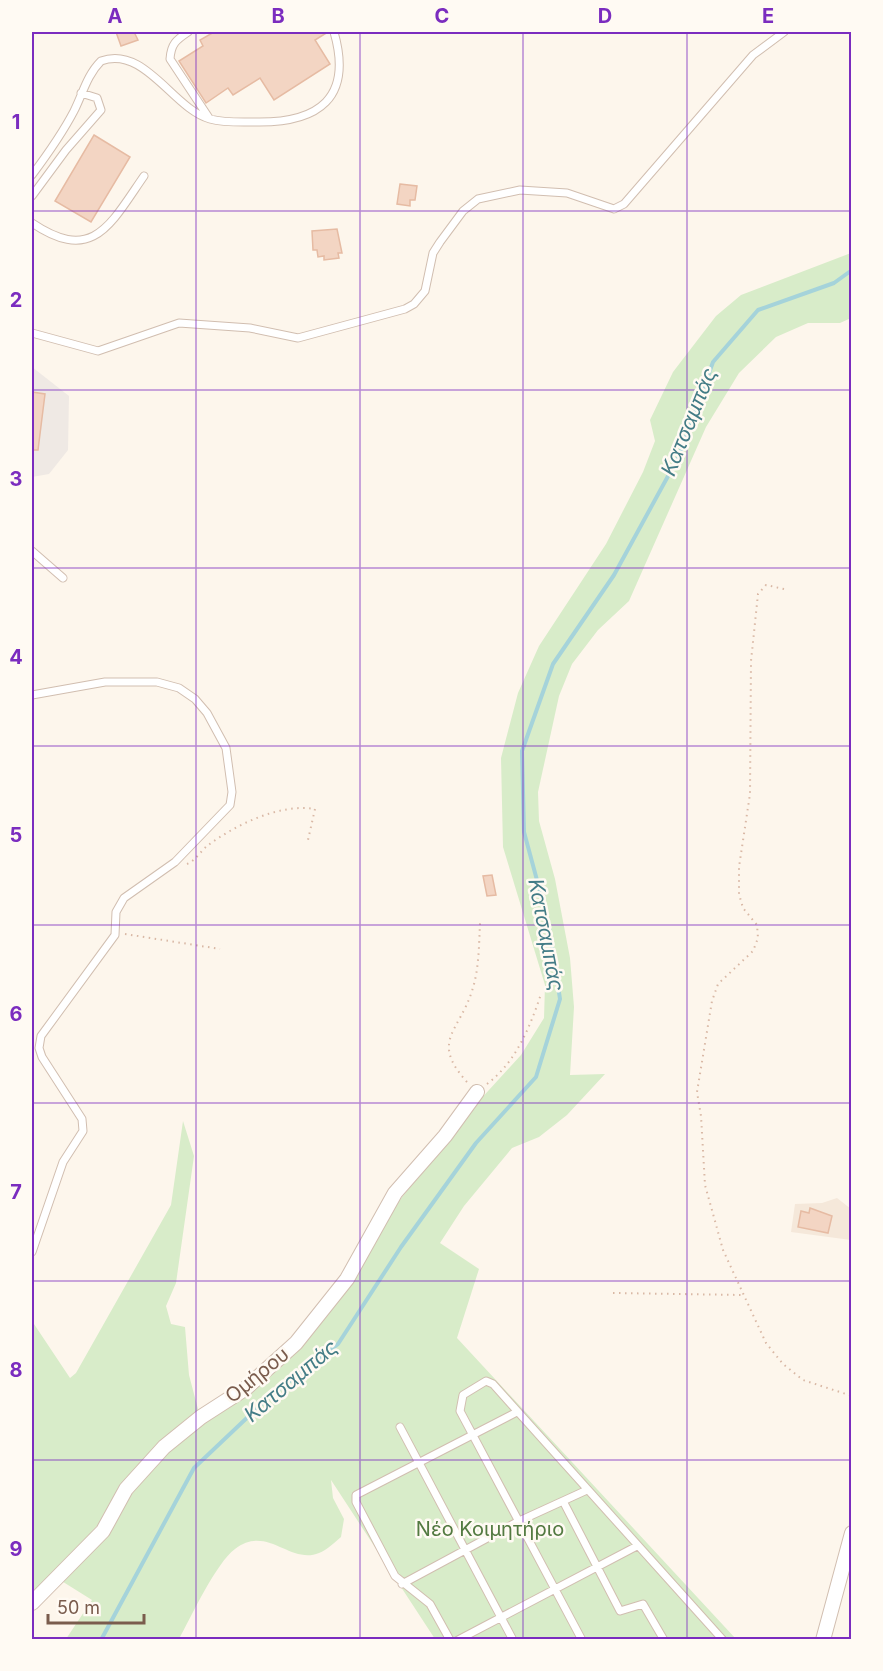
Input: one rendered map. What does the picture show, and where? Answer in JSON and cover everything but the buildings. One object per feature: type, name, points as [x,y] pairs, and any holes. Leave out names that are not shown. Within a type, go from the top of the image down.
[{"type":"street","name":"Ομήρου","points":[[32,1604],[104,1531],[126,1490],[164,1447],[201,1417],[246,1388],[302,1335],[347,1279],[395,1193],[445,1136],[477,1092]]},
{"type":"street","points":[[823,1640],[852,1533]]},
{"type":"lane","points":[[188,32],[176,40],[170,59],[209,118]]},
{"type":"lane","points":[[32,175],[49,153],[101,61],[116,59],[145,70],[194,111],[209,118],[223,121],[280,123],[316,112],[331,98],[338,81],[334,32]]},
{"type":"lane","points":[[32,333],[98,351],[179,323],[250,328],[298,338],[405,309],[425,291],[433,253],[440,242],[463,211],[478,200],[519,190],[567,193],[614,209],[624,204],[753,54],[783,32]]},
{"type":"lane","points":[[32,196],[66,150],[101,110],[97,98],[81,93]]},
{"type":"lane","points":[[32,223],[49,235],[72,243],[91,239],[118,214],[144,176]]},
{"type":"lane","points":[[32,551],[63,578]]},
{"type":"lane","points":[[32,695],[105,682],[157,681],[179,688],[195,699],[207,713],[226,748],[232,792],[230,805],[175,862],[124,898],[116,912],[115,932],[41,1036],[39,1048],[42,1057],[82,1119],[83,1131],[63,1162],[32,1252]]},
{"type":"lane","points":[[582,1640],[517,1522],[460,1411],[461,1398],[486,1381],[493,1384],[723,1640]]},
{"type":"lane","points":[[450,1640],[430,1604],[402,1584],[356,1502],[356,1496],[517,1412]]},
{"type":"lane","points":[[400,1427],[513,1640]]},
{"type":"lane","points":[[402,1584],[517,1522],[587,1490]]},
{"type":"lane","points":[[564,1501],[620,1611],[643,1604],[664,1640]]},
{"type":"lane","points":[[458,1640],[637,1546]]},
{"type":"path","points":[[784,589],[766,585],[758,594],[751,661],[750,794],[739,867],[739,894],[743,908],[757,925],[758,938],[753,951],[718,984],[712,1001],[697,1092],[701,1116],[705,1185],[723,1250],[766,1343],[783,1364],[803,1380],[852,1396]]},
{"type":"path","points":[[175,862],[189,865],[208,846],[268,812],[303,807],[315,809],[308,840]]},
{"type":"path","points":[[480,923],[477,969],[472,992],[448,1048],[452,1064],[477,1092],[503,1069],[514,1054],[527,1033],[541,994]]},
{"type":"path","points":[[115,932],[219,949]]},
{"type":"path","points":[[613,1293],[742,1295]]},
{"type":"shaded area","points":[[32,367],[69,396],[68,450],[49,474],[32,477]]},
{"type":"shaded area","points":[[837,1198],[851,1209],[851,1240],[791,1232],[795,1204],[822,1203]]},
{"type":"green space","name":"Νέο Κοιμητήριο","points":[[851,253],[851,318],[840,323],[808,323],[776,337],[739,373],[706,427],[629,601],[598,630],[572,664],[559,696],[538,792],[539,821],[555,879],[570,958],[574,1007],[570,1075],[605,1074],[567,1115],[539,1137],[512,1148],[464,1206],[440,1243],[479,1269],[457,1338],[736,1639],[435,1639],[331,1480],[333,1498],[344,1519],[341,1537],[322,1552],[308,1555],[258,1541],[247,1542],[235,1549],[212,1578],[179,1639],[66,1639],[92,1600],[60,1580],[161,1457],[183,1438],[229,1406],[361,1265],[399,1201],[478,1102],[521,1055],[544,1018],[545,985],[503,847],[501,758],[518,693],[539,646],[606,544],[643,472],[655,441],[650,420],[673,372],[716,316],[741,295]]},
{"type":"green space","points":[[183,1121],[194,1156],[176,1283],[166,1306],[171,1324],[185,1327],[189,1375],[199,1413],[32,1598],[32,1321],[70,1378],[76,1373],[171,1205]]},
{"type":"waterway","name":"Κατσαμπάς","points":[[101,1640],[194,1468],[269,1397],[338,1344],[401,1247],[476,1143],[536,1077],[560,999],[548,921],[524,832],[522,751],[553,664],[614,575],[679,456],[713,362],[758,310],[834,283],[852,270]]}]
